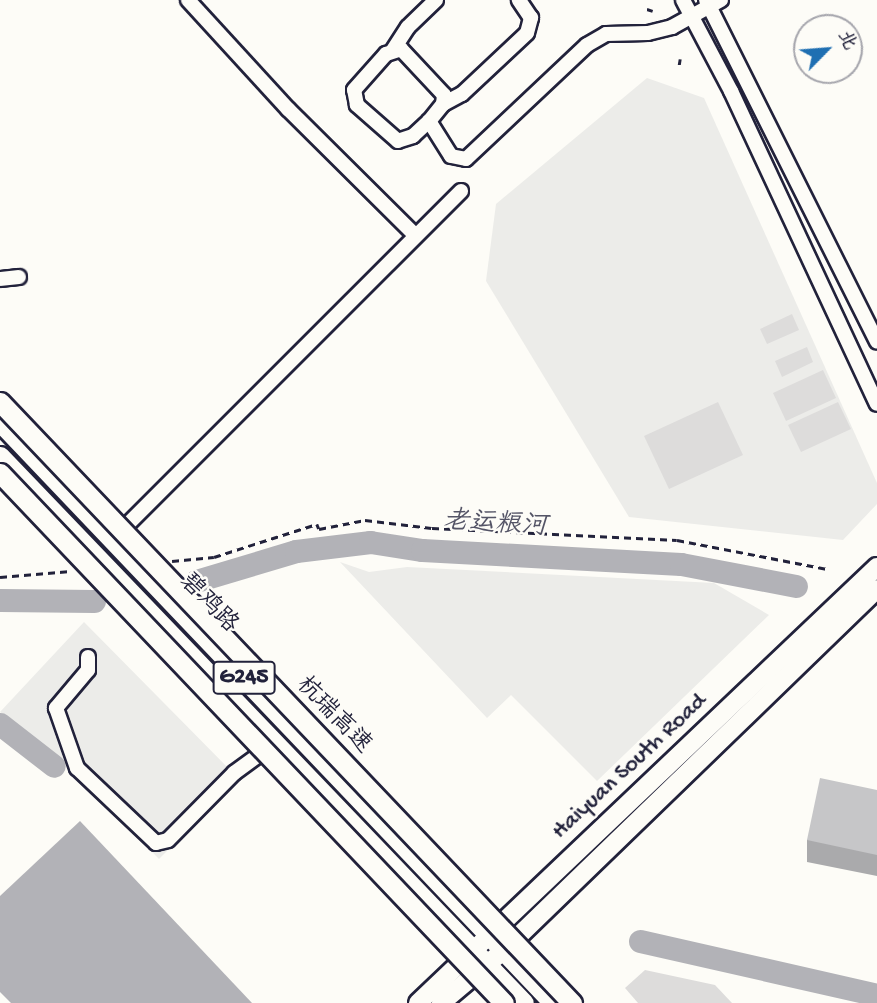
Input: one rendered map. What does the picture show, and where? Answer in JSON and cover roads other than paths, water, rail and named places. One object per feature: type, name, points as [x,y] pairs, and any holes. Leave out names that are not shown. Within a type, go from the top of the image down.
[{"type":"highway","name":"杭瑞高速","points":[[0,402],[572,1003]]},
{"type":"highway","name":"碧鸡路","points":[[0,422],[553,1003]]},
{"type":"highway","name":"碧鸡路","points":[[0,456],[101,571],[274,742],[524,1003]]},
{"type":"highway","points":[[0,473],[101,571],[504,1003]]},
{"type":"highway","points":[[0,481],[101,571]]},
{"type":"main road","name":"Haiyuan South Road","points":[[418,1003],[877,567]]},
{"type":"main road","name":"Haiyuan South Road","points":[[441,1003],[503,951],[877,589]]},
{"type":"street","points":[[188,0],[288,109],[416,236]]},
{"type":"street","points":[[436,0],[408,27],[393,50],[354,90],[357,105],[398,141],[413,136],[443,104],[462,94],[527,33],[531,18],[519,0]]},
{"type":"street","points":[[683,0],[877,404]]},
{"type":"street","points":[[429,121],[451,156],[466,159],[587,45],[606,34],[648,33],[692,16],[712,2],[877,342]]},
{"type":"street","points":[[393,50],[408,53],[441,88],[443,104]]},
{"type":"street","points":[[112,540],[461,191]]},
{"type":"street","points":[[0,279],[19,277]]},
{"type":"street","points":[[88,657],[88,670],[56,708],[77,768],[156,843],[168,839],[234,773],[274,742]]},
{"type":"waterway","name":"老运粮河","points":[[196,581],[296,551],[370,542],[422,550],[681,564],[796,586]]},
{"type":"waterway","name":"老运粮河","points":[[0,600],[94,601]]},
{"type":"waterway","name":"老运粮河","points":[[0,724],[54,766]]},
{"type":"waterway","name":"老运粮河","points":[[640,941],[877,995]]}]
